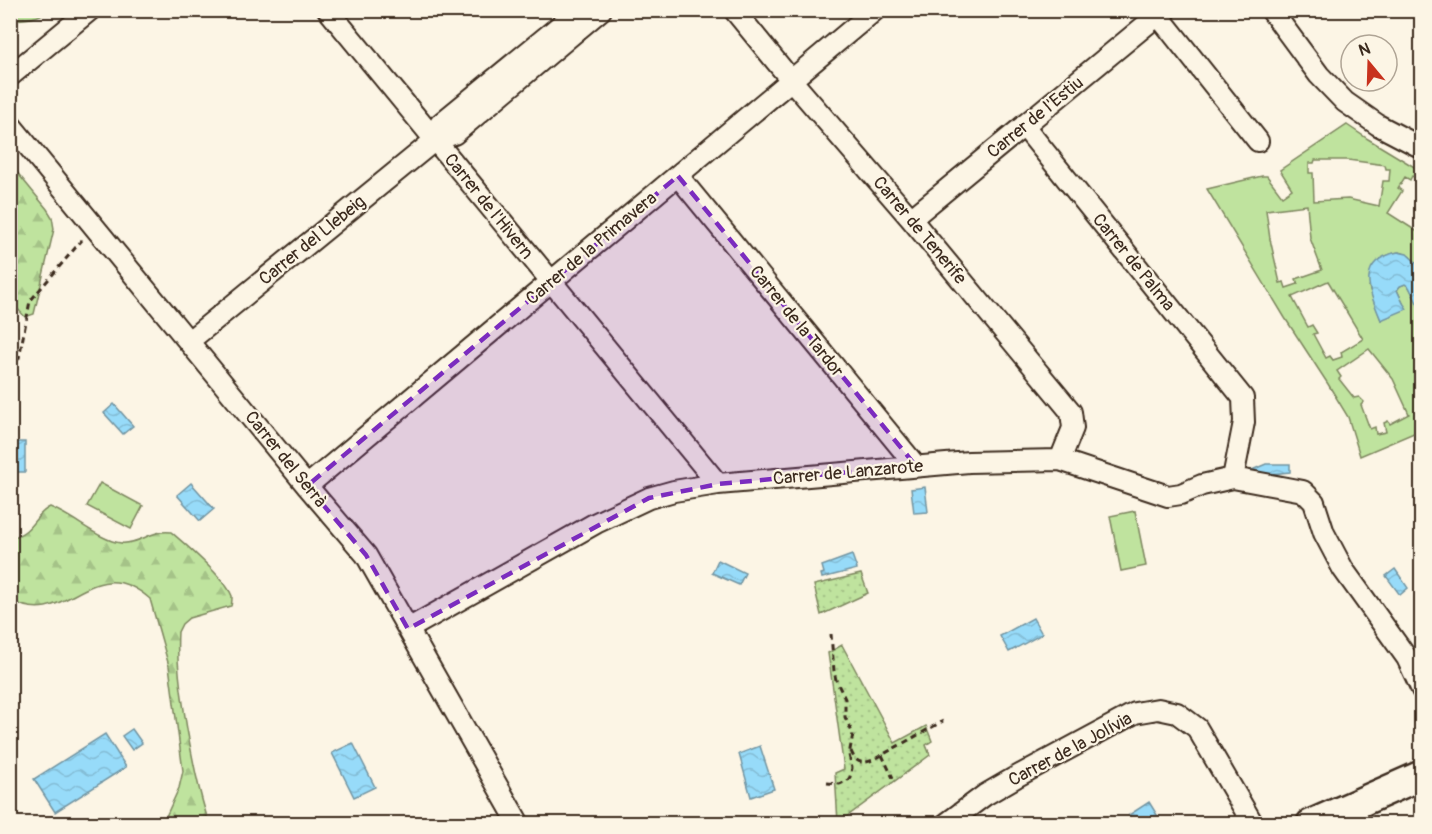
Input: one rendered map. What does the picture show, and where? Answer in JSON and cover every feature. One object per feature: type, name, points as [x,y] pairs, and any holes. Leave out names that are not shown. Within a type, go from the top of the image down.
[{"type":"street","points":[[10,76],[90,10]]},
{"type":"street","name":"Carrer de l'Hivern","points":[[328,10],[718,484]]},
{"type":"street","name":"Carrer del Llebeig","points":[[435,140],[440,124],[579,10]]},
{"type":"street","name":"Carrer del Llebeig","points":[[189,340],[435,140],[454,134],[601,10]]},
{"type":"street","name":"Carrer de Tenerife","points":[[734,10],[1071,412],[1073,428],[1060,460]]},
{"type":"street","name":"Carrer de la Primavera","points":[[307,486],[875,10]]},
{"type":"street","points":[[1271,10],[1319,75],[1345,102],[1378,125],[1422,148]]},
{"type":"street","points":[[1156,13],[1258,141]]},
{"type":"street","name":"Carrer de l'Estiu","points":[[911,219],[1156,13]]},
{"type":"street","name":"Carrer del Serrà","points":[[10,124],[366,555],[519,824]]},
{"type":"street","name":"Carrer de Palma","points":[[1024,126],[1243,398],[1244,422],[1233,478]]},
{"type":"street","name":"Carrer de la Tardor","points":[[678,176],[916,466]]},
{"type":"street","name":"Carrer de Lanzarote","points":[[408,629],[596,523],[649,498],[674,491],[718,484],[969,462],[1060,460],[1168,496],[1181,494],[1202,484],[1233,478]]},
{"type":"street","points":[[1233,478],[1303,491],[1314,502],[1324,533],[1343,569],[1407,658],[1422,690]]},
{"type":"street","name":"Carrer de la Jolívia","points":[[946,824],[984,795],[1026,771],[1135,713],[1158,709],[1178,713],[1197,728],[1253,824]]},
{"type":"street","points":[[1311,824],[1343,810],[1419,784]]},
{"type":"path","points":[[10,368],[19,358],[30,301],[94,226]]},
{"type":"path","points":[[827,783],[840,784],[850,777],[852,768],[849,757],[853,734],[845,717],[845,699],[834,671],[831,634]]},
{"type":"path","points":[[850,750],[861,763],[873,760],[943,721]]},
{"type":"path","points":[[882,755],[893,778]]},
{"type":"highlighted area","points":[[678,176],[916,466],[718,484],[649,498],[408,629],[366,555],[307,486]]},
{"type":"green space","points":[[10,11],[47,11],[35,17],[12,20]]},
{"type":"green space","points":[[1347,125],[1421,171],[1421,182],[1412,176],[1410,180],[1405,177],[1398,188],[1402,191],[1388,213],[1421,234],[1421,267],[1406,254],[1392,253],[1379,260],[1369,287],[1381,320],[1403,303],[1397,290],[1405,284],[1422,311],[1421,430],[1360,456],[1348,417],[1207,189],[1267,176],[1282,196],[1292,189],[1280,170]],"holes":[[[1315,160],[1348,160],[1385,165],[1386,169],[1390,169],[1389,181],[1383,181],[1379,206],[1348,199],[1314,201],[1313,173],[1309,173],[1309,163],[1314,163]],[[1307,205],[1310,238],[1322,270],[1296,279],[1298,284],[1286,288],[1284,282],[1280,283],[1266,210]],[[1328,281],[1363,339],[1341,352],[1342,357],[1333,360],[1330,356],[1326,358],[1313,334],[1317,333],[1312,325],[1308,327],[1292,297]],[[1369,349],[1393,379],[1409,414],[1390,424],[1388,421],[1384,423],[1386,432],[1376,434],[1375,427],[1370,429],[1361,405],[1364,402],[1359,397],[1354,398],[1339,379],[1341,377],[1337,371]]]},
{"type":"green space","points":[[11,165],[47,209],[52,217],[54,229],[34,314],[25,317],[15,306],[13,295],[16,275],[11,249]]},
{"type":"green space","points":[[100,483],[143,506],[131,529],[87,506]]},
{"type":"green space","points":[[50,507],[104,538],[121,543],[133,542],[158,533],[171,532],[214,571],[232,596],[231,606],[189,618],[178,632],[181,693],[199,789],[209,823],[163,823],[179,788],[183,771],[169,666],[150,599],[129,585],[111,582],[94,585],[48,606],[31,607],[11,600],[11,538],[25,531],[44,510]]},
{"type":"green space","points":[[1135,511],[1146,566],[1121,571],[1110,516]]},
{"type":"green space","points":[[861,574],[868,593],[821,615],[814,585]]},
{"type":"green space","points":[[842,645],[895,743],[926,726],[932,741],[926,745],[930,755],[838,823],[835,773],[844,769],[828,653]]},
{"type":"water","points":[[1398,252],[1407,254],[1421,267],[1421,311],[1409,287],[1405,284],[1397,290],[1407,309],[1381,320],[1370,288],[1371,270],[1384,256]]},
{"type":"water","points":[[114,404],[133,426],[123,434],[104,413]]},
{"type":"water","points":[[11,442],[25,442],[25,472],[11,472]]},
{"type":"water","points":[[1266,464],[1290,464],[1290,472],[1233,478]]},
{"type":"water","points":[[191,483],[214,509],[200,521],[177,495]]},
{"type":"water","points":[[925,487],[928,512],[914,513],[911,489]]},
{"type":"water","points":[[852,555],[857,569],[822,578],[821,574],[824,573],[822,566]]},
{"type":"water","points":[[718,560],[745,573],[739,585],[712,573]]},
{"type":"water","points":[[1395,569],[1408,588],[1400,595],[1386,576]]},
{"type":"water","points":[[1033,618],[1042,634],[1009,652],[1000,636]]},
{"type":"water","points":[[132,729],[142,743],[132,750],[122,736]]},
{"type":"water","points":[[105,734],[126,767],[55,812],[34,779]]},
{"type":"water","points":[[353,743],[375,787],[354,797],[332,753]]},
{"type":"water","points":[[760,746],[774,789],[751,797],[739,754]]},
{"type":"water","points":[[1149,802],[1162,823],[1134,823],[1129,815]]}]
